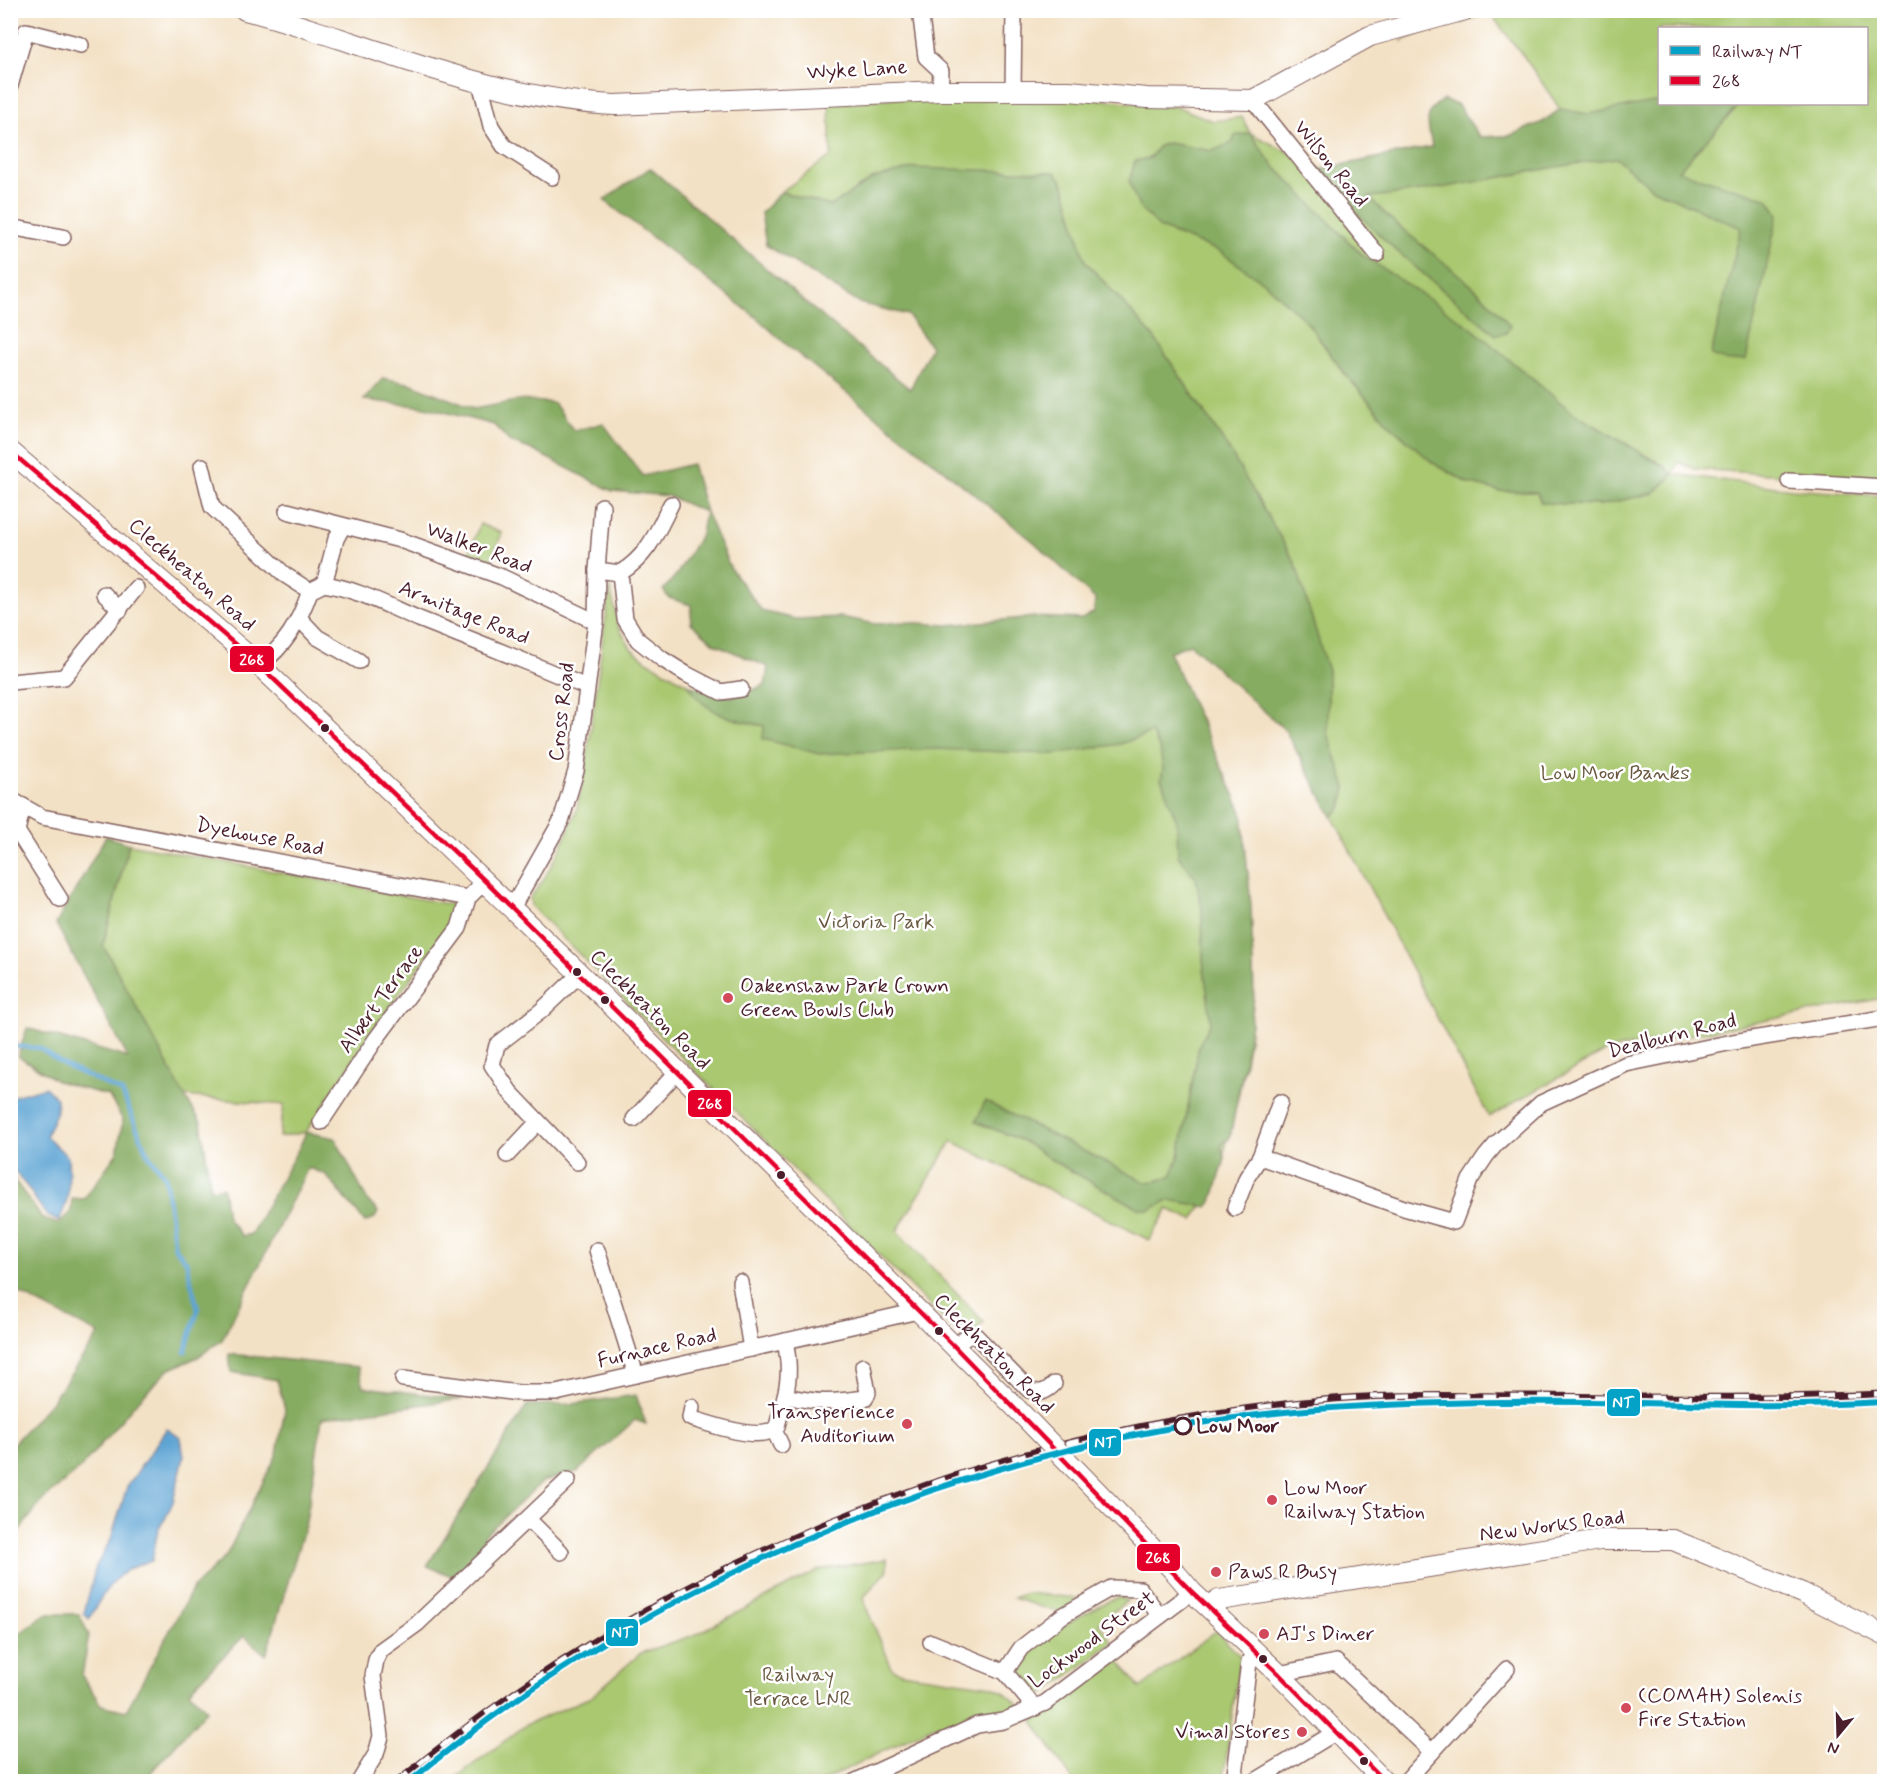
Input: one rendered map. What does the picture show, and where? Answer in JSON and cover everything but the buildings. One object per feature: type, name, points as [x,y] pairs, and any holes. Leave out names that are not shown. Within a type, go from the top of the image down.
[{"type":"street","name":"Wyke Lane","points":[[245,10],[268,15],[480,82],[586,104],[615,105],[940,91],[1069,91],[1147,98],[1253,100],[1282,87],[1370,36],[1465,10]]},
{"type":"street","points":[[920,10],[927,57],[941,71],[940,91]]},
{"type":"street","points":[[1013,91],[1014,10]]},
{"type":"street","points":[[10,86],[26,31],[81,45]]},
{"type":"street","points":[[480,82],[491,126],[504,146],[552,177]]},
{"type":"street","name":"Wilson Road","points":[[1253,100],[1377,254]]},
{"type":"street","points":[[10,227],[63,237]]},
{"type":"street","name":"Cleckheaton Road","points":[[10,451],[259,665],[512,908],[1017,1409],[1192,1592],[1279,1674],[1385,1782]]},
{"type":"street","name":"Armitage Road","points":[[202,465],[212,507],[285,575],[317,588],[340,587],[485,644],[586,687]]},
{"type":"street","points":[[1789,481],[1884,487]]},
{"type":"street","points":[[597,570],[620,573],[635,564],[651,544],[671,504]]},
{"type":"street","name":"Cross Road","points":[[512,908],[561,821],[576,771],[596,622],[597,570],[603,506]]},
{"type":"street","name":"Walker Road","points":[[287,511],[400,540],[502,577],[596,622]]},
{"type":"street","points":[[259,665],[270,657],[300,619],[317,588],[343,526]]},
{"type":"street","points":[[620,573],[625,619],[638,640],[670,664],[712,688],[721,692],[741,690]]},
{"type":"street","points":[[10,682],[64,677],[136,588]]},
{"type":"street","points":[[104,594],[120,610]]},
{"type":"street","points":[[300,619],[317,637],[359,661]]},
{"type":"street","name":"Dyehouse Road","points":[[60,899],[17,831],[17,803],[42,817],[468,898]]},
{"type":"street","points":[[468,898],[484,881]]},
{"type":"street","name":"Albert Terrace","points":[[321,1122],[376,1039],[459,928],[468,898]]},
{"type":"street","points":[[577,1162],[510,1092],[492,1065],[497,1045],[541,1011],[579,974]]},
{"type":"street","name":"Dealburn Road","points":[[1260,1157],[1404,1208],[1454,1222],[1470,1180],[1486,1156],[1541,1103],[1626,1064],[1733,1042],[1884,1018]]},
{"type":"street","points":[[634,1119],[678,1071]]},
{"type":"street","points":[[1234,1208],[1247,1177],[1260,1157],[1280,1102]]},
{"type":"street","points":[[507,1155],[538,1122]]},
{"type":"street","points":[[597,1250],[636,1374]]},
{"type":"street","points":[[740,1282],[751,1349]]},
{"type":"street","name":"Furnace Road","points":[[403,1379],[519,1393],[556,1393],[918,1311]]},
{"type":"street","points":[[955,1347],[969,1334],[976,1336],[1029,1390],[1039,1394],[1047,1391],[1054,1384]]},
{"type":"street","points":[[692,1407],[690,1418],[750,1434],[777,1438],[777,1426],[790,1375],[785,1341]]},
{"type":"street","points":[[785,1396],[831,1403],[865,1398],[868,1393],[863,1366]]},
{"type":"street","points":[[359,1782],[376,1754],[381,1736],[373,1676],[376,1660],[381,1650],[417,1624],[568,1480]]},
{"type":"street","points":[[528,1519],[561,1552]]},
{"type":"street","name":"New Works Road","points":[[1209,1607],[1219,1600],[1600,1540],[1673,1540],[1802,1593],[1884,1635]]},
{"type":"street","points":[[1005,1672],[1021,1648],[1062,1616],[1111,1588],[1140,1589],[1160,1616]]},
{"type":"street","name":"Lockwood Street","points":[[854,1782],[977,1725],[1003,1721],[1045,1703],[1192,1592]]},
{"type":"street","points":[[931,1642],[1005,1672],[1035,1708]]},
{"type":"street","points":[[1234,1782],[1250,1662],[1257,1654]]},
{"type":"street","points":[[1279,1674],[1336,1662],[1432,1752]]},
{"type":"street","points":[[1406,1782],[1507,1669]]},
{"type":"street","points":[[1254,1782],[1336,1732]]},
{"type":"green space","name":"Low Moor Banks","points":[[1473,11],[1884,11],[1884,482],[1695,469],[1679,462],[1673,474],[1792,489],[1884,496],[1884,998],[1606,1051],[1489,1117],[1332,816],[1341,808],[1346,788],[1328,734],[1328,671],[1226,445],[1153,336],[1085,261],[1063,182],[872,179],[831,206],[781,192],[831,156],[829,104],[894,98],[1086,98],[1178,107],[1213,121],[1242,117],[1250,133],[1322,169],[1480,137],[1509,136],[1543,122],[1560,109],[1525,58],[1489,12],[1462,23],[1460,19],[1401,41],[1413,33]],"holes":[[[1250,133],[1271,163],[1361,254],[1469,326],[1573,413],[1665,466],[1673,475],[1602,505],[1542,503],[1537,492],[1500,491],[1468,483],[1433,463],[1389,424],[1345,374],[1307,322],[1266,284],[1219,251],[1160,228],[1135,161],[1151,158],[1168,143],[1212,151]]]},
{"type":"green space","points":[[1443,100],[1457,104],[1480,137],[1509,136],[1543,122],[1560,109],[1588,114],[1658,101],[1658,105],[1739,105],[1678,171],[1768,199],[1778,214],[1746,360],[1728,361],[1711,355],[1741,228],[1653,189],[1616,158],[1400,194],[1369,197],[1403,230],[1459,275],[1494,308],[1510,326],[1506,333],[1496,335],[1381,237],[1344,198],[1322,169],[1432,147],[1428,120],[1436,105]]},
{"type":"green space","points":[[1250,133],[1271,163],[1361,254],[1469,326],[1573,413],[1665,467],[1673,475],[1654,493],[1602,505],[1541,503],[1537,492],[1500,491],[1468,483],[1433,463],[1389,424],[1345,374],[1307,322],[1266,284],[1219,251],[1160,228],[1139,207],[1129,182],[1135,161],[1150,158],[1159,146],[1168,143],[1212,151],[1232,143],[1235,136]]},
{"type":"green space","points":[[650,168],[806,303],[910,389],[931,347],[908,315],[859,303],[766,245],[761,213],[781,192],[831,206],[872,179],[913,168],[1055,172],[1063,182],[1085,261],[1153,336],[1226,445],[1295,562],[1328,671],[1328,734],[1346,788],[1341,808],[1332,816],[1285,730],[1190,644],[1169,652],[1242,812],[1251,905],[1254,997],[1249,1038],[1230,1138],[1221,1147],[1225,1159],[1212,1202],[1208,1207],[1169,1200],[1149,1210],[1138,1208],[1055,1162],[1023,1141],[976,1122],[985,1101],[1145,1182],[1171,1176],[1179,1157],[1199,1045],[1211,1022],[1203,961],[1202,910],[1196,878],[1178,856],[1177,822],[1161,779],[1163,769],[1160,749],[1151,733],[1120,744],[1054,754],[937,749],[819,754],[763,739],[764,726],[731,718],[711,709],[695,695],[689,685],[720,696],[734,696],[765,685],[768,667],[715,644],[691,623],[691,605],[669,598],[663,590],[677,574],[701,534],[705,512],[668,496],[612,491],[530,449],[510,442],[494,425],[425,407],[364,400],[383,378],[412,384],[474,409],[521,400],[554,403],[574,431],[603,423],[643,476],[692,464],[706,512],[731,569],[762,611],[795,619],[841,617],[876,624],[904,622],[947,625],[1035,617],[1082,619],[1094,612],[1095,599],[1034,542],[788,346],[757,318],[604,200]]},
{"type":"green space","points":[[480,524],[502,533],[491,561],[469,552]]},
{"type":"green space","name":"Victoria Park","points":[[610,586],[618,626],[631,648],[647,661],[689,685],[719,697],[739,696],[765,685],[1188,701],[1202,721],[1240,880],[1253,958],[1252,1013],[1234,1115],[1223,1157],[1208,1195],[1193,1220],[1168,1209],[1149,1240],[952,1141],[897,1231],[984,1322],[975,1331],[955,1331],[531,906],[530,898],[560,850],[576,812],[585,772]]},
{"type":"green space","points":[[106,836],[129,844],[103,945],[201,1122],[211,1189],[223,1187],[227,1218],[242,1236],[251,1234],[306,1132],[335,1138],[367,1200],[378,1212],[375,1218],[365,1222],[325,1174],[308,1168],[222,1340],[198,1357],[168,1370],[133,1406],[81,1468],[43,1500],[11,1541],[11,1446],[52,1401],[99,1334],[11,1289],[10,1174],[42,1218],[58,1224],[71,1211],[72,1198],[84,1199],[117,1153],[123,1120],[109,1096],[57,1081],[18,1056],[27,1028],[128,1058],[56,924]]},
{"type":"green space","points":[[129,844],[453,905],[453,920],[369,1036],[306,1132],[279,1137],[284,1105],[184,1096],[103,945]]},
{"type":"green space","points":[[229,1354],[358,1367],[364,1387],[463,1399],[322,1418],[306,1522],[266,1655],[244,1636],[189,1691],[207,1710],[143,1781],[11,1781],[11,1640],[46,1614],[79,1614],[89,1635],[82,1676],[101,1705],[126,1711],[193,1588],[226,1556],[277,1454],[285,1409],[277,1380],[231,1372]]},
{"type":"green space","points":[[636,1395],[646,1424],[635,1420],[577,1472],[543,1481],[485,1535],[480,1550],[454,1577],[427,1566],[527,1405],[572,1404]]},
{"type":"green space","name":"Railway Terrace LNR","points":[[887,1559],[887,1571],[864,1597],[866,1607],[892,1668],[901,1673],[992,1686],[1004,1692],[1023,1708],[935,1726],[822,1781],[450,1782],[526,1725],[591,1697],[641,1653],[697,1634],[818,1570]]},
{"type":"green space","points":[[1027,1593],[1078,1598],[1062,1612],[1013,1598]]},
{"type":"green space","points":[[1120,1597],[1127,1601],[1099,1623],[1113,1643],[1034,1701],[1015,1672],[1023,1659],[1033,1648],[1057,1630],[1110,1600]]},
{"type":"green space","points":[[1216,1631],[1240,1656],[1223,1781],[1073,1781],[1033,1721],[1119,1660],[1140,1688]]},
{"type":"water","points":[[45,1087],[57,1099],[56,1113],[46,1136],[68,1157],[67,1198],[58,1221],[46,1215],[11,1167],[11,1097]]},
{"type":"water","points":[[167,1428],[181,1438],[184,1457],[173,1502],[158,1529],[152,1561],[130,1569],[113,1582],[89,1619],[84,1613],[96,1566],[111,1539],[127,1487]]},
{"type":"waterway","points":[[10,1046],[39,1048],[64,1065],[122,1092],[147,1153],[165,1176],[175,1248],[186,1261],[198,1310],[185,1352]]},
{"type":"railway","points":[[397,1782],[497,1705],[602,1636],[712,1575],[827,1523],[945,1479],[1066,1444],[1189,1418],[1341,1398],[1424,1396],[1797,1397],[1884,1394]]},
{"type":"rail line","name":"NT","points":[[409,1782],[506,1707],[610,1639],[720,1579],[835,1526],[954,1483],[1075,1448],[1197,1424],[1318,1409],[1421,1403],[1593,1402],[1775,1405],[1884,1402]]},
{"type":"transit line","name":"268","points":[[10,451],[259,665],[485,881],[955,1347],[1192,1592],[1279,1674],[1385,1782]]},
{"type":"place","name":"Oakenshaw Park Crown Green Bowls Club","points":[[728,998]]},
{"type":"place","name":"Transperience Auditorium","points":[[907,1424]]},
{"type":"place","name":"Low Moor","points":[[1183,1426]]},
{"type":"place","name":"Low Moor Railway Station","points":[[1272,1500]]},
{"type":"place","name":"Paws R Busy","points":[[1216,1572]]},
{"type":"place","name":"AJ's Diner","points":[[1264,1634]]},
{"type":"place","name":"(COMAH) Solenis Fire Station","points":[[1626,1708]]},
{"type":"place","name":"Vimal Stores","points":[[1302,1732]]}]
